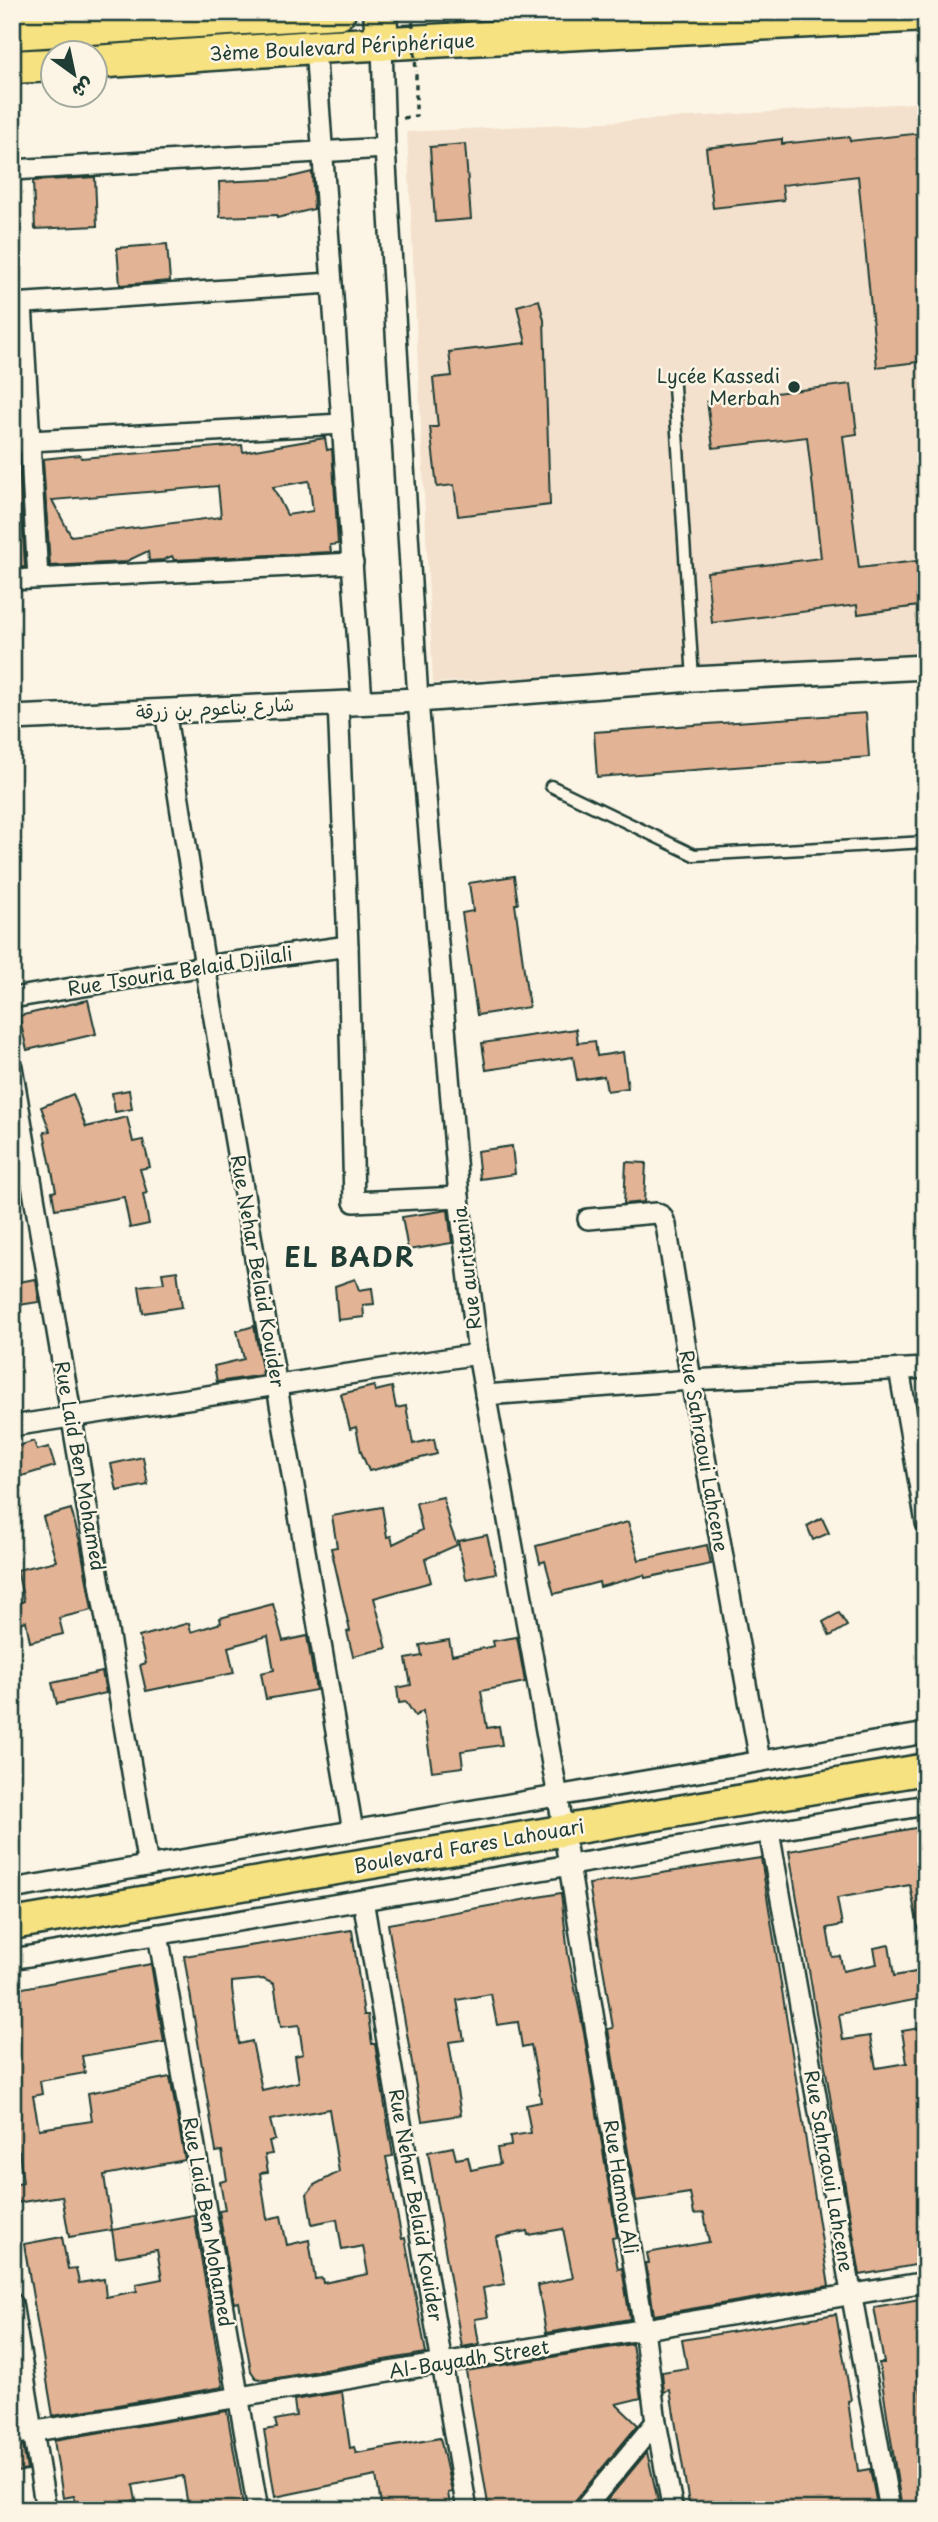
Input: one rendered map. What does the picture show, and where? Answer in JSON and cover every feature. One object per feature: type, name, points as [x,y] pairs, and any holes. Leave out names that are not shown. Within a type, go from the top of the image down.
[{"type":"highway","points":[[380,12],[382,44]]},
{"type":"highway","points":[[12,33],[315,13],[315,47]]},
{"type":"highway","name":"3ème Boulevard Périphérique","points":[[108,61],[315,47],[926,15]]},
{"type":"highway","points":[[136,25],[140,59]]},
{"type":"highway","points":[[12,67],[38,66]]},
{"type":"main road","name":"Boulevard Fares Lahouari","points":[[12,1924],[926,1769]]},
{"type":"street","name":"Rue auritania","points":[[382,44],[385,148],[418,700],[459,1197],[478,1354],[562,1830]]},
{"type":"street","points":[[315,47],[362,701]]},
{"type":"street","points":[[12,170],[385,148]]},
{"type":"street","points":[[38,578],[20,442],[17,304],[331,283]]},
{"type":"street","points":[[20,442],[342,424]]},
{"type":"street","points":[[12,580],[353,563]]},
{"type":"street","name":"شارع بناعوم بن زرقة","points":[[12,718],[418,700],[693,679],[926,667]]},
{"type":"street","points":[[338,702],[355,1202],[459,1197]]},
{"type":"street","name":"Rue Nehar Belaid Kouider","points":[[164,710],[205,966],[353,1831]]},
{"type":"street","name":"Rue Tsouria Belaid Djilali","points":[[12,998],[205,966],[348,946]]},
{"type":"street","name":"Rue Laid Ben Mohamed","points":[[12,1067],[148,1866]]},
{"type":"street","name":"Rue Sahraoui Lahcene","points":[[588,1219],[656,1213],[662,1216],[666,1225],[691,1380],[760,1761]]},
{"type":"street","points":[[12,1426],[478,1354]]},
{"type":"street","points":[[485,1395],[691,1380],[926,1368]]},
{"type":"street","points":[[900,1369],[926,1523]]},
{"type":"street","points":[[12,1889],[926,1733]]},
{"type":"street","points":[[12,1959],[926,1805]]},
{"type":"street","name":"Rue Hamou Ali","points":[[562,1830],[644,2329],[656,2422],[673,2510]]},
{"type":"street","name":"Rue Sahraoui Lahcene","points":[[769,1832],[890,2510]]},
{"type":"street","name":"Rue Nehar Belaid Kouider","points":[[363,1900],[467,2510]]},
{"type":"street","name":"Rue Laid Ben Mohamed","points":[[158,1934],[258,2510]]},
{"type":"street","name":"Al-Bayadh Street","points":[[12,2435],[926,2282]]},
{"type":"street","points":[[12,2303],[46,2510]]},
{"type":"street","points":[[583,2510],[656,2422]]},
{"type":"lane","points":[[674,386],[693,679]]},
{"type":"lane","points":[[551,786],[694,855],[926,842]]},
{"type":"path","points":[[412,12],[416,116]]},
{"type":"shaded area","points":[[926,102],[926,653],[433,683],[407,132]]},
{"type":"building","points":[[922,133],[926,166],[926,361],[877,367],[858,176],[782,185],[784,200],[713,208],[706,148],[782,139],[782,144],[849,137],[850,141]]},
{"type":"building","points":[[465,144],[471,219],[435,222],[430,147]]},
{"type":"building","points":[[312,172],[314,209],[277,218],[277,215],[220,217],[219,182],[283,179]]},
{"type":"building","points":[[95,177],[97,226],[35,229],[33,181]]},
{"type":"building","points":[[167,244],[170,281],[120,285],[117,248]]},
{"type":"building","points":[[539,300],[544,320],[550,505],[458,516],[454,485],[437,487],[430,427],[438,427],[433,378],[452,376],[449,352],[526,343],[517,306]]},
{"type":"building","points":[[851,384],[857,434],[843,436],[859,568],[926,560],[926,605],[858,614],[857,605],[712,623],[707,572],[821,558],[807,437],[713,448],[707,401]]},
{"type":"building","points":[[325,438],[327,450],[332,449],[338,544],[330,545],[331,552],[174,560],[172,556],[149,561],[148,551],[125,562],[50,566],[43,459],[242,445],[243,452]],"holes":[[[309,481],[313,511],[287,515],[273,487]],[[218,486],[221,517],[71,536],[52,500]]]},
{"type":"building","points":[[12,461],[19,461],[25,567],[12,568]]},
{"type":"building","points":[[866,713],[869,757],[597,777],[594,732]]},
{"type":"building","points":[[514,876],[518,904],[515,904],[529,1007],[477,1015],[462,913],[473,911],[469,883]]},
{"type":"building","points":[[88,1000],[96,1034],[27,1050],[19,1016]]},
{"type":"building","points":[[576,1029],[578,1043],[595,1041],[597,1056],[623,1052],[628,1088],[607,1091],[604,1076],[577,1080],[573,1057],[486,1070],[482,1043]]},
{"type":"building","points":[[129,1090],[132,1109],[115,1112],[112,1093]]},
{"type":"building","points":[[73,1094],[86,1127],[127,1117],[133,1142],[143,1140],[150,1167],[140,1169],[147,1193],[143,1194],[149,1224],[130,1228],[124,1197],[55,1209],[52,1192],[56,1191],[44,1132],[50,1131],[41,1107]]},
{"type":"building","points":[[512,1146],[515,1174],[480,1179],[477,1151]]},
{"type":"building","points":[[626,1162],[646,1163],[644,1202],[624,1204]]},
{"type":"building","points":[[448,1210],[452,1243],[408,1250],[402,1217]]},
{"type":"building","points":[[177,1271],[182,1307],[143,1313],[139,1286],[164,1283],[162,1273]]},
{"type":"building","points":[[36,1279],[39,1302],[12,1306],[12,1283]]},
{"type":"building","points":[[355,1279],[359,1290],[372,1288],[374,1304],[363,1305],[364,1317],[338,1320],[335,1286]]},
{"type":"building","points":[[254,1326],[263,1375],[217,1382],[214,1366],[244,1359],[237,1331]]},
{"type":"building","points":[[374,1386],[375,1391],[392,1387],[396,1408],[406,1406],[413,1444],[434,1439],[437,1454],[369,1471],[361,1452],[356,1427],[350,1429],[341,1394]]},
{"type":"building","points":[[34,1441],[37,1450],[49,1447],[55,1466],[12,1479],[12,1448]]},
{"type":"building","points":[[143,1457],[148,1485],[117,1491],[111,1464]]},
{"type":"building","points":[[443,1497],[457,1545],[425,1559],[431,1582],[374,1598],[387,1648],[353,1656],[331,1548],[337,1547],[332,1516],[382,1507],[387,1537],[391,1536],[393,1544],[422,1530],[416,1503]]},
{"type":"building","points":[[71,1509],[92,1610],[59,1618],[63,1634],[30,1642],[26,1621],[18,1623],[14,1604],[24,1601],[17,1570],[56,1561],[43,1517]]},
{"type":"building","points":[[822,1518],[829,1533],[813,1540],[807,1526]]},
{"type":"building","points":[[628,1522],[639,1560],[707,1545],[711,1564],[645,1578],[644,1575],[600,1587],[599,1582],[554,1594],[545,1561],[540,1563],[536,1546]]},
{"type":"building","points":[[487,1535],[496,1573],[466,1579],[458,1541]]},
{"type":"building","points":[[273,1604],[283,1641],[307,1636],[316,1690],[266,1699],[261,1673],[274,1670],[268,1636],[228,1647],[234,1673],[146,1691],[140,1665],[146,1663],[139,1637],[189,1623],[191,1632],[221,1623],[220,1618]]},
{"type":"building","points":[[839,1613],[847,1626],[830,1636],[823,1622]]},
{"type":"building","points":[[517,1637],[525,1682],[481,1691],[487,1728],[499,1726],[502,1745],[461,1751],[463,1767],[432,1771],[423,1711],[415,1716],[406,1702],[399,1703],[397,1688],[411,1685],[406,1659],[422,1656],[420,1645],[449,1640],[452,1655],[494,1646],[493,1641]]},
{"type":"building","points":[[102,1672],[106,1693],[57,1704],[52,1683]]},
{"type":"building","points":[[926,1826],[926,1927],[918,1928],[910,1885],[837,1898],[842,1925],[827,1928],[832,1957],[840,1956],[843,1971],[877,1964],[874,1948],[889,1945],[894,1976],[921,1971],[925,1998],[839,2014],[843,2040],[870,2036],[876,2068],[907,2063],[902,2031],[926,2027],[926,2105],[919,2106],[926,2144],[926,2263],[860,2275],[789,1851]]},
{"type":"building","points":[[761,1858],[829,2286],[654,2315],[646,2263],[649,2263],[647,2253],[709,2242],[704,2213],[694,2214],[690,2193],[636,2201],[608,2029],[613,2028],[589,1884]]},
{"type":"building","points":[[561,1893],[568,1954],[584,2033],[617,2237],[612,2238],[618,2269],[622,2268],[630,2319],[546,2333],[538,2285],[573,2278],[563,2229],[528,2235],[527,2231],[496,2237],[505,2284],[483,2288],[488,2317],[475,2319],[479,2344],[462,2347],[428,2152],[453,2147],[456,2159],[468,2157],[471,2170],[500,2164],[497,2148],[511,2146],[510,2136],[531,2133],[526,2105],[541,2102],[536,2071],[531,2045],[522,2047],[518,2022],[497,2025],[491,1994],[457,2000],[464,2040],[449,2042],[461,2115],[422,2121],[388,1924]]},
{"type":"building","points":[[352,1930],[364,2015],[368,2015],[372,2044],[375,2044],[393,2156],[386,2157],[402,2239],[405,2238],[426,2353],[265,2380],[256,2378],[251,2371],[239,2302],[234,2303],[219,2211],[225,2210],[220,2182],[227,2180],[222,2151],[216,2152],[184,1956]],"holes":[[[263,1979],[274,1984],[281,2027],[299,2025],[303,2054],[295,2056],[299,2082],[262,2090],[252,2041],[239,2044],[232,1982]],[[329,2109],[339,2172],[314,2185],[307,2194],[312,2224],[337,2219],[342,2250],[363,2246],[368,2274],[323,2283],[322,2278],[315,2279],[309,2240],[287,2245],[281,2216],[267,2219],[260,2173],[268,2172],[265,2155],[272,2154],[269,2141],[275,2140],[270,2120]]]},
{"type":"building","points":[[151,1964],[164,2042],[82,2056],[85,2073],[40,2081],[42,2094],[33,2096],[39,2129],[92,2121],[88,2093],[170,2077],[185,2160],[104,2175],[112,2230],[69,2237],[62,2196],[15,2203],[12,2185],[23,2183],[19,2151],[12,2152],[12,1990]]},
{"type":"building","points":[[194,2215],[223,2387],[53,2416],[24,2244],[62,2237],[68,2269],[76,2268],[79,2283],[104,2279],[106,2297],[137,2291],[136,2284],[162,2279],[157,2250],[116,2257],[112,2230]]},
{"type":"building","points":[[926,2298],[926,2370],[917,2371],[923,2403],[926,2403],[926,2510],[902,2510],[879,2363],[884,2363],[874,2307]]},
{"type":"building","points":[[836,2314],[851,2400],[848,2401],[858,2471],[870,2469],[878,2510],[690,2510],[670,2390],[664,2392],[662,2372],[687,2368],[682,2340]]},
{"type":"building","points":[[632,2344],[641,2398],[616,2404],[638,2425],[574,2502],[571,2510],[489,2510],[466,2371]]},
{"type":"building","points":[[342,2392],[350,2448],[354,2447],[356,2453],[440,2438],[452,2492],[448,2493],[451,2510],[382,2510],[376,2476],[275,2497],[264,2430],[277,2428],[275,2420],[296,2416],[294,2400]]},
{"type":"building","points":[[227,2411],[244,2510],[202,2510],[201,2503],[188,2506],[183,2476],[133,2485],[136,2500],[125,2502],[127,2510],[76,2510],[74,2496],[63,2498],[54,2440]]},
{"type":"building","points":[[23,2446],[27,2470],[12,2473],[12,2447]]},
{"type":"building","points":[[647,2452],[660,2510],[599,2510]]},
{"type":"place","name":"Lycée Kassedi Merbah","points":[[794,387]]},
{"type":"district","name":"EL BADR","points":[[350,1258]]}]
